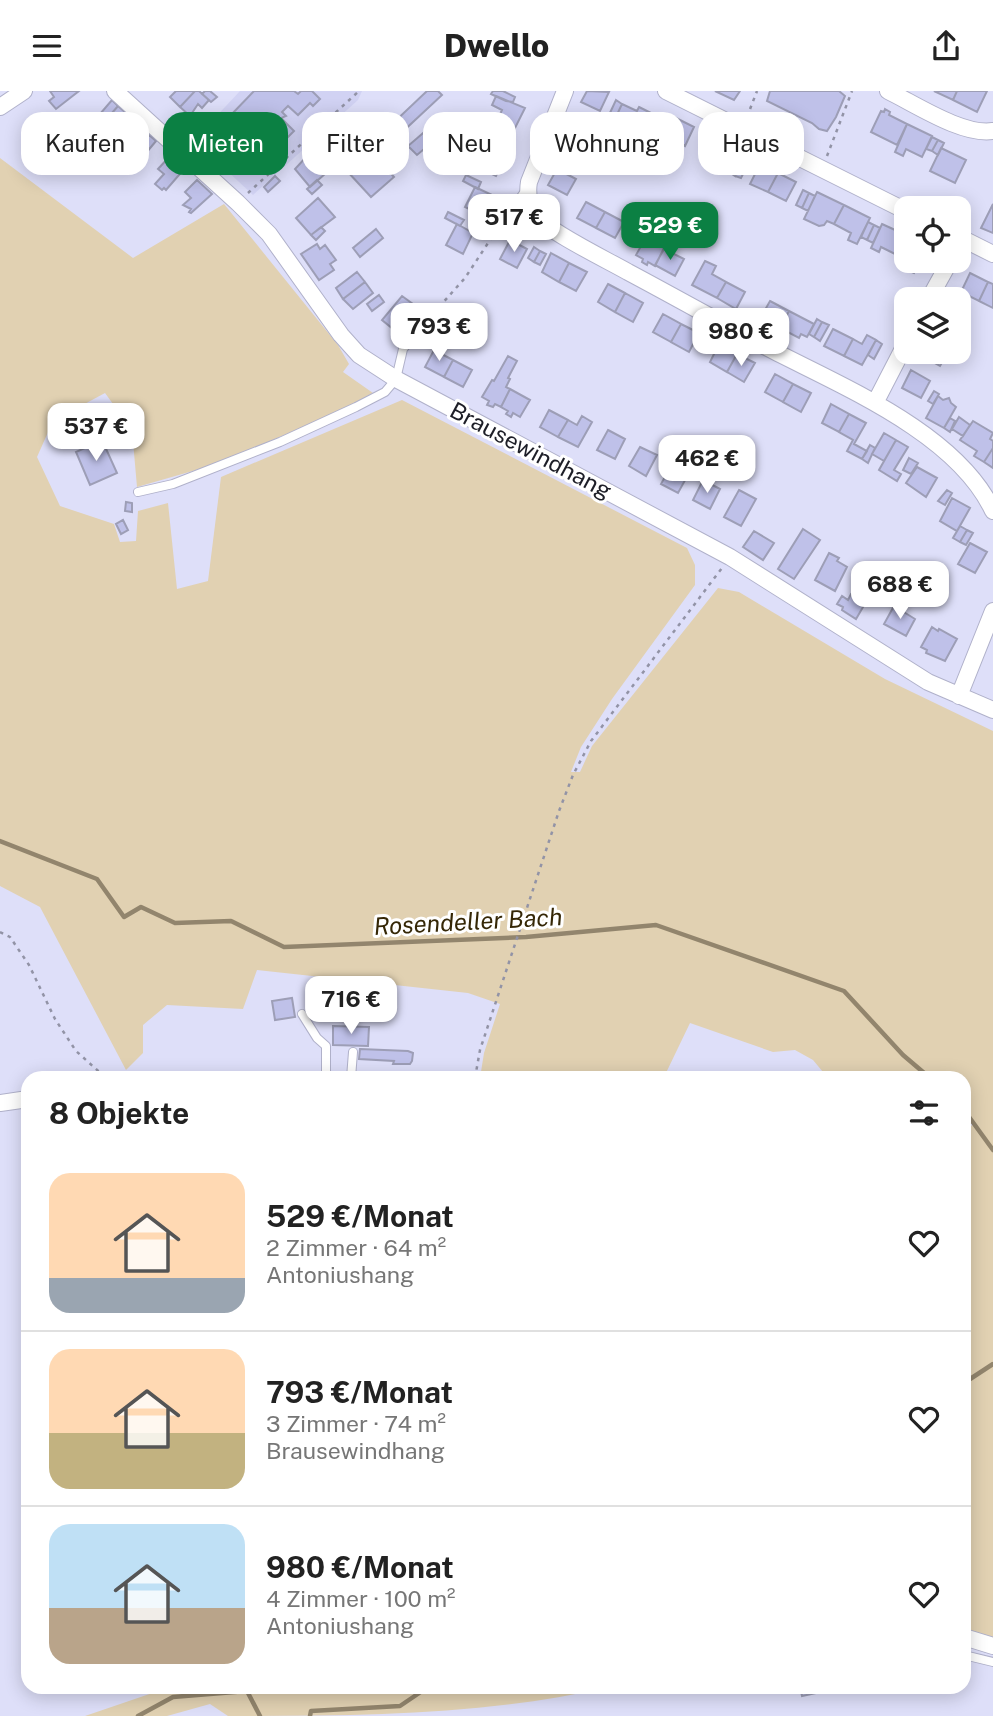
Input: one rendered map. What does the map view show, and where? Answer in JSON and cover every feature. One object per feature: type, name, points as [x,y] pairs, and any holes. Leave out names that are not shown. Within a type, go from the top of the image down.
[{"type":"street","points":[[0,107],[24,91]]},
{"type":"street","name":"Brausewindhang","points":[[115,91],[238,202],[269,235],[341,335],[359,355],[396,379],[730,557],[928,682],[993,710]]},
{"type":"street","points":[[565,91],[528,188],[531,206],[547,226],[907,422],[942,450],[972,480],[993,511]]},
{"type":"street","points":[[666,91],[709,112]]},
{"type":"street","points":[[888,91],[961,127],[993,131]]},
{"type":"street","points":[[804,159],[894,205]]},
{"type":"street","points":[[971,244],[993,254]]},
{"type":"street","points":[[875,403],[895,364]]},
{"type":"street","points":[[959,696],[993,611]]},
{"type":"street","points":[[0,1103],[21,1100]]},
{"type":"street","points":[[971,1639],[993,1646]]},
{"type":"lane","points":[[499,227],[528,188]]},
{"type":"lane","points":[[138,492],[173,484],[280,442],[385,392],[396,379],[403,349],[432,315]]},
{"type":"lane","points":[[302,1014],[317,1038],[326,1045],[326,1071]]},
{"type":"lane","points":[[352,1071],[354,1052]]},
{"type":"lane","points":[[971,1657],[993,1662]]},
{"type":"path","points":[[238,202],[359,91]]},
{"type":"path","points":[[748,112],[757,91]]},
{"type":"path","points":[[827,155],[852,91]]},
{"type":"path","points":[[432,315],[465,278],[499,227]]},
{"type":"path","points":[[476,1071],[480,1050],[505,972],[559,811],[581,758],[590,741],[730,557]]},
{"type":"path","points":[[0,932],[10,937],[29,965],[55,1019],[76,1051],[98,1071]]},
{"type":"shaded area","points":[[240,91],[362,91],[358,100],[345,112],[302,112],[302,151],[288,163],[288,112],[220,112]]},
{"type":"shaded area","points":[[0,158],[133,258],[224,204],[338,345],[349,364],[343,372],[373,393],[340,411],[217,464],[137,487],[132,430],[105,393],[53,421],[37,457],[60,506],[114,524],[120,542],[136,541],[138,511],[168,503],[177,589],[208,581],[221,477],[402,400],[687,548],[695,565],[695,585],[612,699],[581,747],[571,772],[580,772],[592,746],[718,588],[739,592],[885,679],[993,731],[993,1644],[971,1636],[971,1126],[974,1125],[971,1121],[971,1071],[822,1071],[813,1060],[795,1050],[773,1052],[690,1023],[667,1071],[481,1071],[484,1053],[500,1004],[468,993],[257,970],[243,1009],[167,1005],[143,1025],[143,1053],[126,1070],[40,907],[0,886]]},
{"type":"shaded area","points":[[232,175],[275,175],[253,195]]},
{"type":"shaded area","points":[[149,1694],[576,1694],[515,1704],[420,1712],[228,1716],[210,1704],[167,1716],[85,1716]]},
{"type":"building","points":[[50,91],[79,91],[56,109],[49,101],[54,97]]},
{"type":"building","points":[[176,91],[195,91],[180,107],[170,97]]},
{"type":"building","points":[[195,91],[199,91],[209,100],[202,108],[198,104],[193,112],[186,112],[180,107]]},
{"type":"building","points":[[210,91],[217,97],[211,102],[202,94]]},
{"type":"building","points":[[254,91],[294,91],[298,94],[301,91],[312,91],[320,99],[313,106],[310,103],[298,115],[288,106],[282,112],[234,112]]},
{"type":"building","points":[[427,91],[438,91],[442,95],[409,126],[409,112],[405,112]]},
{"type":"building","points":[[493,91],[503,91],[515,97],[513,102],[491,94]]},
{"type":"building","points":[[587,91],[609,92],[600,111],[581,102]]},
{"type":"building","points":[[715,91],[740,91],[734,100]]},
{"type":"building","points":[[770,91],[839,91],[845,96],[827,131],[804,119],[804,112],[790,112],[767,101]]},
{"type":"building","points":[[934,91],[957,91],[953,100]]},
{"type":"building","points":[[957,91],[987,91],[977,112],[953,100]]},
{"type":"building","points":[[496,96],[525,108],[516,126],[516,112],[501,112],[502,110],[492,105]]},
{"type":"building","points":[[112,100],[118,106],[113,112],[102,112]]},
{"type":"building","points":[[616,100],[622,104],[618,112],[610,112]]},
{"type":"building","points":[[622,104],[637,111],[636,112],[618,112]]},
{"type":"building","points":[[118,106],[125,112],[113,112]]},
{"type":"building","points":[[639,107],[649,112],[636,112]]},
{"type":"building","points":[[885,109],[890,112],[889,115],[907,124],[897,145],[871,132],[881,111],[884,112]]},
{"type":"building","points":[[684,122],[694,127],[684,145]]},
{"type":"building","points":[[907,124],[932,136],[922,157],[906,149],[903,156],[895,152]]},
{"type":"building","points":[[288,125],[294,131],[288,137]]},
{"type":"building","points":[[423,133],[423,150],[417,155],[409,145]]},
{"type":"building","points":[[149,135],[156,141],[149,149]]},
{"type":"building","points":[[932,137],[938,140],[932,151],[926,149]]},
{"type":"building","points":[[938,140],[944,143],[938,155],[932,151]]},
{"type":"building","points":[[941,148],[966,160],[955,183],[930,171]]},
{"type":"building","points":[[302,161],[302,175],[324,175],[310,187],[295,169]]},
{"type":"building","points":[[163,175],[179,175],[166,190],[155,184]]},
{"type":"building","points":[[351,175],[392,175],[394,177],[371,197]]},
{"type":"building","points":[[466,175],[481,182],[478,189],[463,181]]},
{"type":"building","points":[[554,175],[568,175],[576,179],[567,195],[548,185]]},
{"type":"building","points":[[754,175],[777,175],[768,192],[750,184]]},
{"type":"building","points":[[777,175],[796,182],[786,201],[768,192]]},
{"type":"building","points":[[275,176],[280,181],[268,192],[264,187]]},
{"type":"building","points":[[197,180],[212,194],[191,213],[191,209],[183,205],[191,198],[185,192]]},
{"type":"building","points":[[317,180],[322,185],[312,194],[307,189]]},
{"type":"building","points":[[475,187],[492,195],[482,215],[465,207]]},
{"type":"building","points":[[803,190],[809,193],[802,208],[796,205]]},
{"type":"building","points":[[817,192],[844,205],[834,224],[827,221],[819,226],[804,219]]},
{"type":"building","points":[[809,193],[815,196],[808,211],[802,208]]},
{"type":"building","points":[[318,198],[335,217],[311,235],[296,218]]},
{"type":"building","points":[[586,202],[605,212],[596,228],[577,218]]},
{"type":"building","points":[[993,204],[993,233],[981,228]]},
{"type":"building","points":[[844,205],[870,218],[857,244],[848,240],[851,233],[834,224]]},
{"type":"building","points":[[448,212],[464,220],[460,226],[445,218]]},
{"type":"building","points":[[605,212],[624,222],[615,238],[596,228]]},
{"type":"building","points":[[868,222],[874,225],[867,240],[861,237]]},
{"type":"building","points":[[457,224],[473,233],[463,254],[446,245]]},
{"type":"building","points":[[882,224],[894,230],[894,254],[881,247],[879,252],[871,248]]},
{"type":"building","points":[[874,225],[880,228],[873,243],[867,240]]},
{"type":"building","points":[[321,227],[325,231],[316,240],[311,235]]},
{"type":"building","points":[[376,229],[383,238],[360,257],[353,248]]},
{"type":"building","points":[[650,230],[659,235],[655,243],[664,248],[655,266],[648,262],[647,265],[636,255]]},
{"type":"building","points":[[510,240],[527,249],[517,268],[500,259]]},
{"type":"building","points":[[317,244],[320,249],[325,245],[336,260],[330,264],[334,270],[319,280],[301,254]]},
{"type":"building","points":[[534,247],[540,251],[534,262],[528,258]]},
{"type":"building","points":[[664,249],[684,259],[675,276],[655,265]]},
{"type":"building","points":[[540,251],[546,254],[540,265],[534,262]]},
{"type":"building","points":[[551,253],[569,263],[559,282],[542,272]]},
{"type":"building","points":[[705,261],[716,266],[712,274],[726,282],[717,298],[692,285]]},
{"type":"building","points":[[569,263],[587,272],[576,291],[559,282]]},
{"type":"building","points":[[357,272],[365,282],[343,299],[336,288]]},
{"type":"building","points":[[970,273],[988,282],[979,301],[971,297],[971,287],[963,287]]},
{"type":"building","points":[[365,282],[373,293],[353,309],[343,299]]},
{"type":"building","points":[[726,282],[745,292],[736,309],[717,298]]},
{"type":"building","points":[[988,282],[993,284],[993,308],[979,301]]},
{"type":"building","points":[[608,284],[625,293],[615,312],[598,302]]},
{"type":"building","points":[[625,293],[643,303],[633,322],[615,312]]},
{"type":"building","points":[[379,295],[384,302],[372,311],[367,304]]},
{"type":"building","points":[[402,296],[417,307],[398,333],[382,320]]},
{"type":"building","points":[[770,301],[789,311],[780,328],[761,317]]},
{"type":"building","points":[[789,311],[814,324],[807,337],[801,334],[799,338],[780,328]]},
{"type":"building","points":[[663,314],[681,324],[671,342],[653,332]]},
{"type":"building","points":[[817,319],[822,322],[814,337],[809,334]]},
{"type":"building","points":[[822,322],[829,325],[820,341],[814,337]]},
{"type":"building","points":[[681,324],[699,333],[689,352],[671,342]]},
{"type":"building","points":[[833,329],[853,339],[844,356],[824,346]]},
{"type":"building","points":[[867,335],[876,340],[862,365],[844,356],[853,339],[862,344]]},
{"type":"building","points":[[876,340],[882,344],[874,359],[868,355]]},
{"type":"building","points":[[719,344],[737,354],[727,372],[710,362]]},
{"type":"building","points":[[434,350],[453,360],[444,377],[425,367]]},
{"type":"building","points":[[737,354],[755,363],[744,382],[727,372]]},
{"type":"building","points":[[508,356],[517,361],[508,378],[510,379],[506,387],[510,389],[501,407],[495,404],[493,407],[487,405],[489,401],[482,397]]},
{"type":"building","points":[[453,360],[472,370],[463,387],[444,377]]},
{"type":"building","points":[[911,370],[930,381],[921,398],[902,388]]},
{"type":"building","points":[[775,374],[793,384],[783,402],[765,392]]},
{"type":"building","points":[[793,384],[811,393],[801,412],[783,402]]},
{"type":"building","points":[[510,389],[530,400],[520,417],[513,413],[511,417],[506,414],[508,411],[501,407]]},
{"type":"building","points":[[934,391],[939,394],[933,404],[928,401]]},
{"type":"building","points":[[938,396],[943,400],[949,398],[956,407],[944,428],[926,418]]},
{"type":"building","points":[[831,404],[849,414],[839,432],[822,423]]},
{"type":"building","points":[[549,410],[568,420],[558,437],[540,427]]},
{"type":"building","points":[[849,414],[866,423],[854,444],[867,451],[862,459],[847,451],[853,440],[839,432]]},
{"type":"building","points":[[582,416],[592,422],[578,447],[558,437],[568,420],[577,425]]},
{"type":"building","points":[[959,417],[970,425],[963,436],[952,429]]},
{"type":"building","points":[[950,418],[955,421],[950,432],[944,428]]},
{"type":"building","points":[[973,421],[993,433],[990,439],[993,441],[993,448],[984,462],[974,456],[977,451],[960,440]]},
{"type":"building","points":[[608,430],[625,439],[615,459],[597,450]]},
{"type":"building","points":[[884,433],[896,440],[884,461],[872,454]]},
{"type":"building","points":[[102,440],[117,473],[90,485],[76,452]]},
{"type":"building","points":[[896,440],[908,447],[894,470],[901,474],[897,481],[879,470]]},
{"type":"building","points":[[870,445],[875,448],[868,463],[862,459]]},
{"type":"building","points":[[640,447],[657,455],[646,476],[629,466]]},
{"type":"building","points":[[993,448],[993,468],[984,462]]},
{"type":"building","points":[[909,458],[918,463],[911,474],[903,470]]},
{"type":"building","points":[[672,464],[689,473],[678,493],[661,484]]},
{"type":"building","points":[[917,467],[937,478],[926,497],[906,483]]},
{"type":"building","points":[[703,480],[720,489],[710,509],[693,500]]},
{"type":"building","points":[[739,490],[756,499],[741,526],[724,517]]},
{"type":"building","points":[[947,490],[952,493],[945,505],[938,501]]},
{"type":"building","points":[[952,498],[970,508],[957,531],[940,521]]},
{"type":"building","points":[[126,502],[132,503],[132,512],[125,511]]},
{"type":"building","points":[[123,520],[128,530],[121,534],[116,524]]},
{"type":"building","points":[[960,526],[967,530],[960,542],[953,538]]},
{"type":"building","points":[[803,529],[820,540],[794,579],[778,569]]},
{"type":"building","points":[[967,530],[973,533],[966,545],[960,542]]},
{"type":"building","points":[[754,531],[774,543],[763,560],[743,547]]},
{"type":"building","points":[[970,543],[987,552],[975,573],[958,564]]},
{"type":"building","points":[[829,553],[839,558],[837,561],[847,567],[835,591],[815,580]]},
{"type":"building","points":[[851,594],[866,602],[856,619],[837,604],[842,596],[848,600]]},
{"type":"building","points":[[894,606],[915,619],[906,636],[884,624]]},
{"type":"building","points":[[932,627],[957,639],[945,661],[926,653],[927,650],[921,647]]},
{"type":"building","points":[[292,998],[295,1017],[275,1020],[272,1001]]},
{"type":"building","points":[[333,1026],[369,1027],[368,1046],[333,1045]]},
{"type":"building","points":[[360,1049],[408,1051],[413,1053],[412,1061],[410,1064],[393,1064],[394,1061],[359,1059]]},
{"type":"waterway","name":"Rosendeller Bach","points":[[0,841],[97,879],[124,917],[141,907],[175,923],[231,921],[284,947],[526,937],[656,925],[844,991],[903,1055],[922,1071]]},
{"type":"waterway","name":"Rosendeller Bach","points":[[971,1120],[993,1150]]},
{"type":"waterway","points":[[971,1378],[993,1364]]},
{"type":"waterway","points":[[138,1716],[173,1697],[210,1694]]},
{"type":"waterway","points":[[249,1694],[260,1716]]},
{"type":"waterway","points":[[310,1716],[311,1711],[400,1706],[418,1694]]}]
